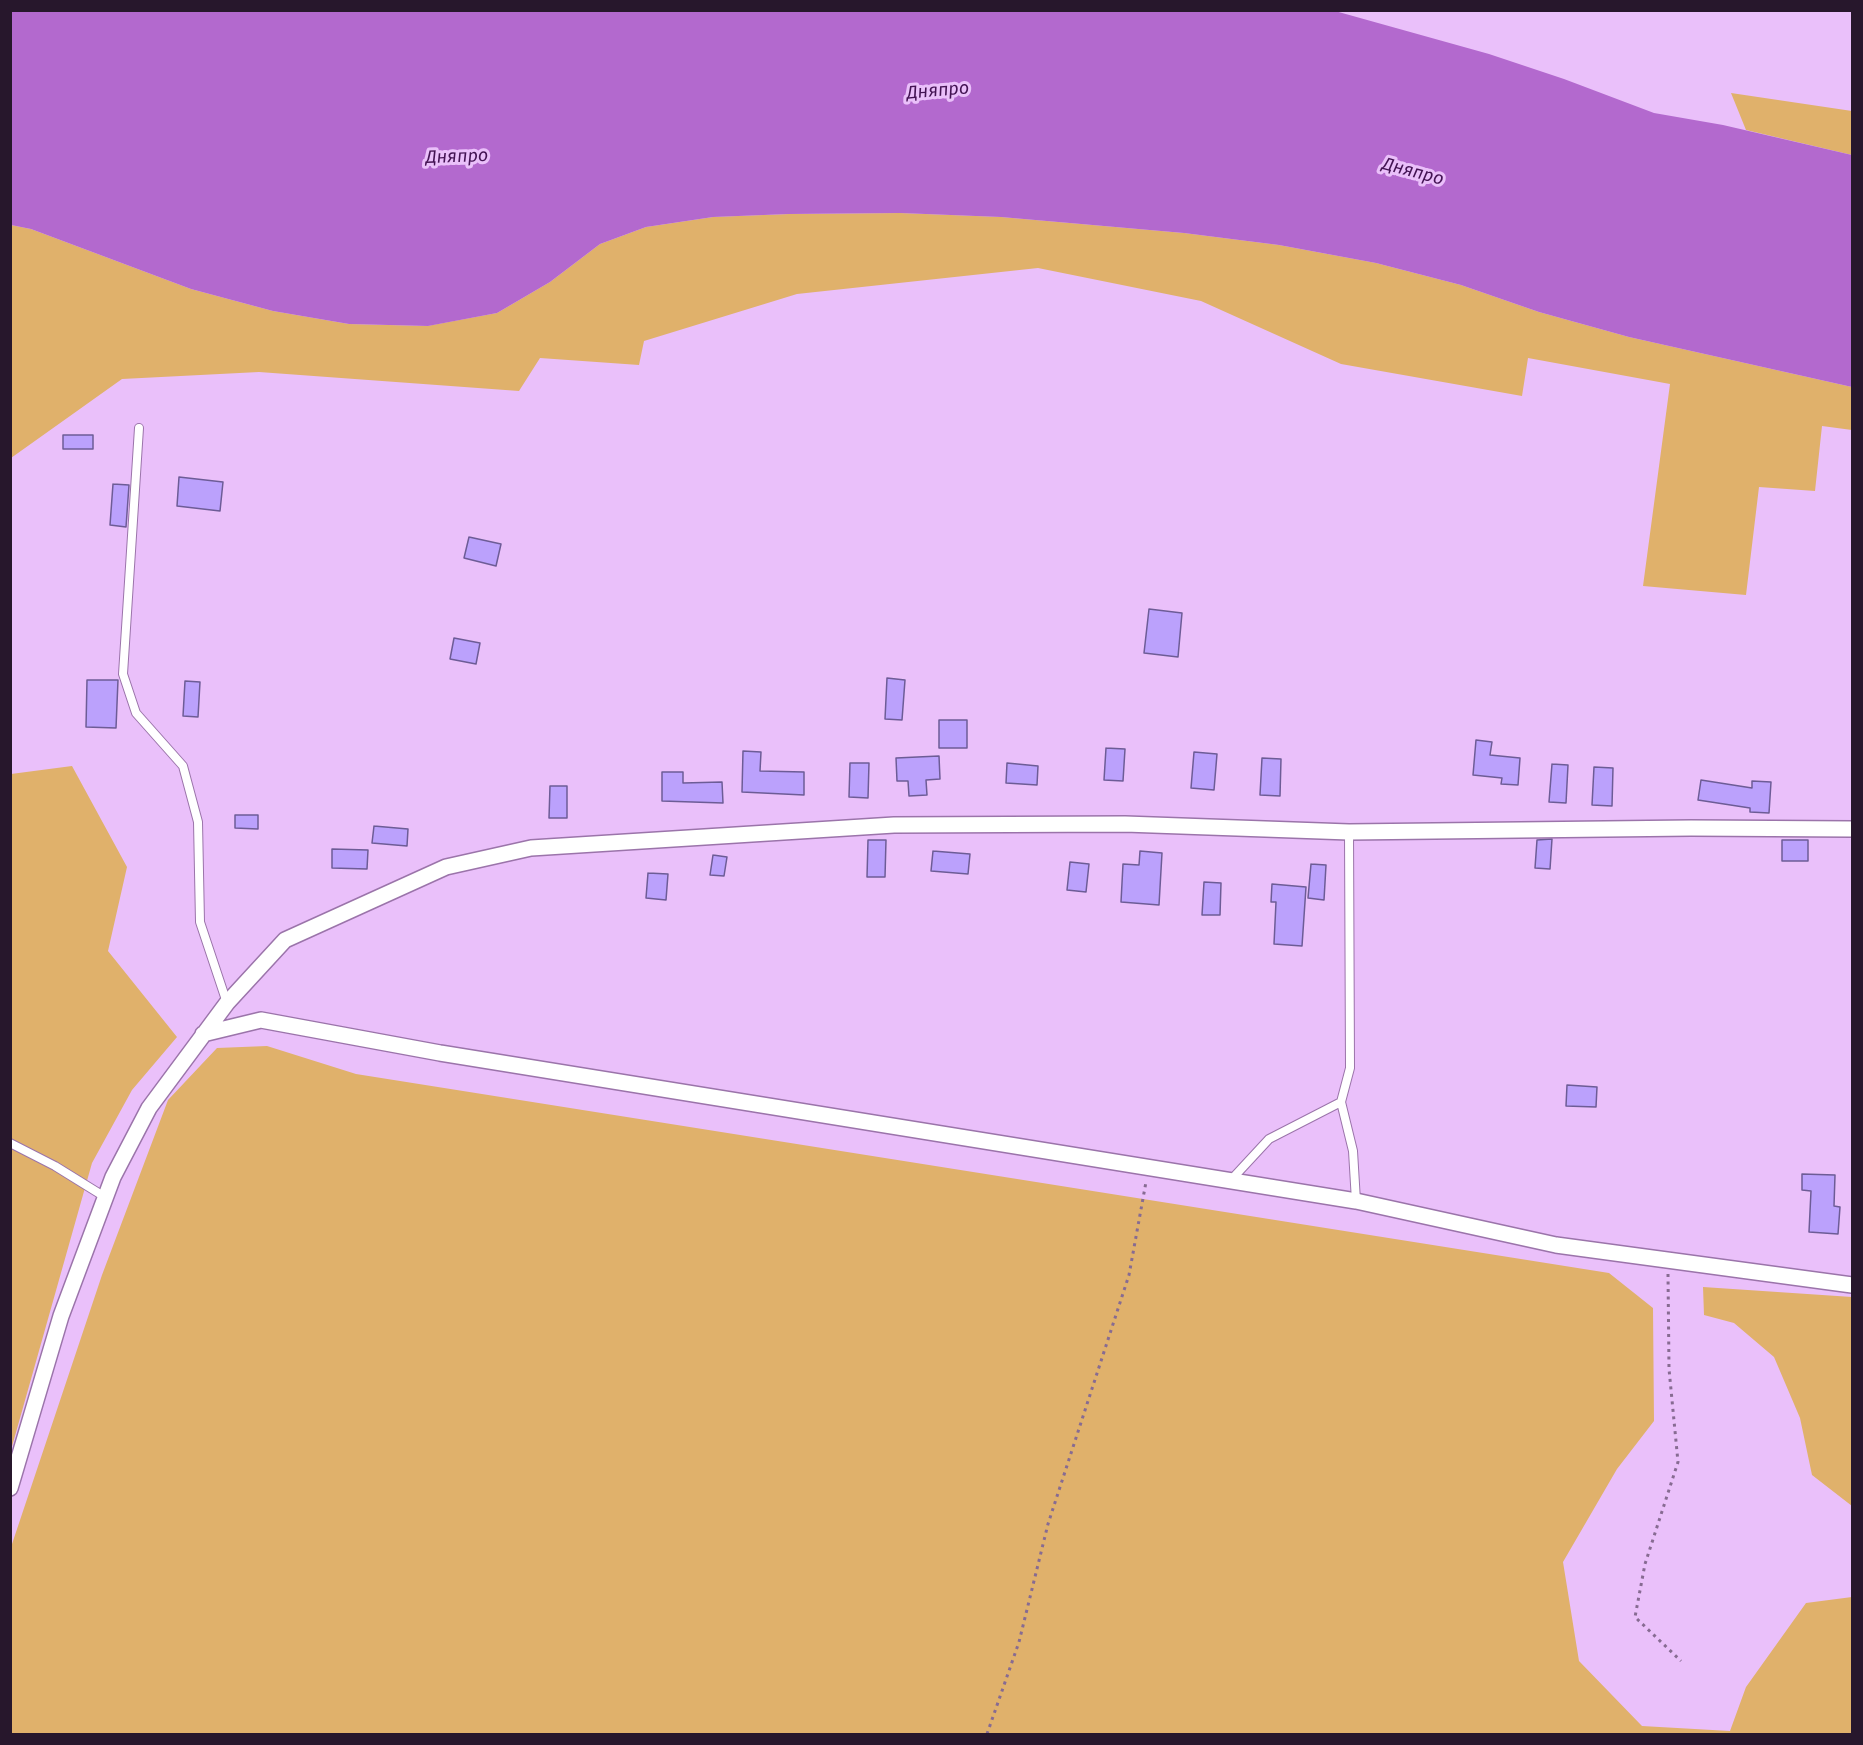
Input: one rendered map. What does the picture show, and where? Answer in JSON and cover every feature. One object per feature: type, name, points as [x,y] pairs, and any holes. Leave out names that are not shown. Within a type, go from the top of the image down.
[{"type":"street","points":[[10,1488],[61,1316],[113,1177],[149,1108],[227,1003],[285,940],[446,867],[531,848],[894,825],[1125,824],[1349,832],[1691,828],[1852,829]]},
{"type":"street","points":[[203,1034],[261,1020],[451,1055],[1356,1201],[1556,1245],[1852,1285]]},
{"type":"lane","points":[[140,428],[123,674],[136,713],[183,766],[198,822],[200,922],[227,1003]]},
{"type":"lane","points":[[1349,832],[1350,1068],[1341,1102],[1353,1151],[1356,1201]]},
{"type":"lane","points":[[1230,1181],[1269,1139],[1341,1102]]},
{"type":"lane","points":[[10,1143],[55,1166],[106,1198]]},
{"type":"path","points":[[987,1734],[1019,1641],[1048,1524],[1129,1275],[1148,1168]]},
{"type":"path","points":[[1668,1261],[1669,1368],[1678,1462],[1645,1564],[1635,1617],[1681,1661]]},
{"type":"shaded area","points":[[1731,93],[1852,111],[1852,155],[1746,130]]},
{"type":"shaded area","points":[[900,213],[1001,217],[1184,233],[1279,245],[1376,263],[1461,285],[1539,312],[1629,337],[1852,387],[1852,430],[1822,426],[1815,491],[1759,487],[1746,595],[1643,586],[1670,384],[1528,358],[1522,396],[1341,364],[1201,301],[1038,268],[797,294],[644,341],[639,365],[540,358],[519,391],[259,372],[122,379],[11,458],[11,225],[31,229],[191,289],[273,311],[349,324],[427,326],[497,313],[550,282],[600,244],[646,227],[713,217]]},
{"type":"shaded area","points":[[72,766],[127,867],[108,951],[177,1037],[132,1090],[92,1163],[11,1450],[11,774]]},
{"type":"shaded area","points":[[267,1046],[356,1074],[1609,1273],[1653,1308],[1654,1421],[1617,1469],[1563,1562],[1579,1661],[1642,1726],[1730,1731],[1746,1687],[1806,1603],[1852,1597],[1852,1734],[11,1734],[11,1547],[102,1275],[168,1100],[217,1048]]},
{"type":"shaded area","points":[[1703,1287],[1852,1297],[1852,1506],[1812,1475],[1800,1418],[1774,1357],[1734,1323],[1704,1315]]},
{"type":"water","name":"Дняпро","points":[[11,10],[1335,11],[1489,54],[1654,113],[1723,125],[1852,155],[1852,387],[1629,337],[1539,312],[1461,285],[1376,263],[1279,245],[1184,233],[1001,217],[900,213],[713,217],[646,227],[600,244],[550,282],[497,313],[428,326],[349,324],[273,311],[191,289],[31,229],[11,225]]},
{"type":"building","points":[[63,435],[93,435],[93,449],[63,449]]},
{"type":"building","points":[[179,477],[223,482],[220,511],[177,506]]},
{"type":"building","points":[[113,484],[129,485],[126,527],[110,525]]},
{"type":"building","points":[[469,537],[501,544],[496,566],[464,558]]},
{"type":"building","points":[[1149,609],[1182,613],[1178,657],[1144,653]]},
{"type":"building","points":[[454,638],[480,643],[476,664],[450,659]]},
{"type":"building","points":[[887,678],[905,680],[902,720],[885,719]]},
{"type":"building","points":[[87,680],[118,680],[116,728],[86,727]]},
{"type":"building","points":[[185,681],[200,682],[198,717],[183,716]]},
{"type":"building","points":[[939,720],[967,720],[967,748],[939,748]]},
{"type":"building","points":[[1476,740],[1492,742],[1490,755],[1520,758],[1518,785],[1501,784],[1502,778],[1473,775]]},
{"type":"building","points":[[1106,748],[1125,749],[1123,781],[1104,780]]},
{"type":"building","points":[[743,751],[761,752],[760,771],[804,772],[804,795],[742,792]]},
{"type":"building","points":[[1194,752],[1217,754],[1214,790],[1191,788]]},
{"type":"building","points":[[939,756],[940,779],[926,780],[927,795],[909,796],[908,781],[897,781],[896,758]]},
{"type":"building","points":[[1262,758],[1281,759],[1280,796],[1260,795]]},
{"type":"building","points":[[850,763],[869,763],[868,798],[849,797]]},
{"type":"building","points":[[1007,763],[1038,766],[1037,785],[1006,783]]},
{"type":"building","points":[[1552,764],[1568,765],[1566,803],[1549,802]]},
{"type":"building","points":[[1594,767],[1613,768],[1612,806],[1592,805]]},
{"type":"building","points":[[662,772],[683,772],[683,783],[722,782],[723,803],[662,801]]},
{"type":"building","points":[[1701,780],[1752,788],[1752,781],[1771,782],[1769,813],[1750,812],[1750,808],[1698,800]]},
{"type":"building","points":[[550,786],[567,786],[567,818],[549,818]]},
{"type":"building","points":[[235,815],[258,815],[258,829],[235,828]]},
{"type":"building","points":[[374,826],[408,829],[407,846],[372,843]]},
{"type":"building","points":[[1552,839],[1550,869],[1535,868],[1537,840]]},
{"type":"building","points":[[868,840],[886,840],[885,877],[867,877]]},
{"type":"building","points":[[1782,840],[1808,840],[1808,861],[1782,861]]},
{"type":"building","points":[[332,849],[368,850],[367,869],[332,868]]},
{"type":"building","points":[[933,851],[970,854],[968,874],[931,871]]},
{"type":"building","points":[[1140,851],[1162,853],[1159,905],[1121,902],[1123,864],[1139,865]]},
{"type":"building","points":[[713,855],[727,857],[724,876],[710,875]]},
{"type":"building","points":[[1070,862],[1089,864],[1086,892],[1067,890]]},
{"type":"building","points":[[1311,864],[1326,865],[1324,900],[1308,898]]},
{"type":"building","points":[[648,873],[668,874],[666,900],[646,898]]},
{"type":"building","points":[[1204,882],[1221,883],[1220,915],[1202,915]]},
{"type":"building","points":[[1272,884],[1306,887],[1302,946],[1274,944],[1276,902],[1271,902]]},
{"type":"building","points":[[1567,1085],[1597,1087],[1596,1107],[1566,1106]]},
{"type":"building","points":[[1802,1174],[1835,1175],[1834,1206],[1840,1207],[1838,1234],[1809,1232],[1811,1191],[1802,1190]]}]
